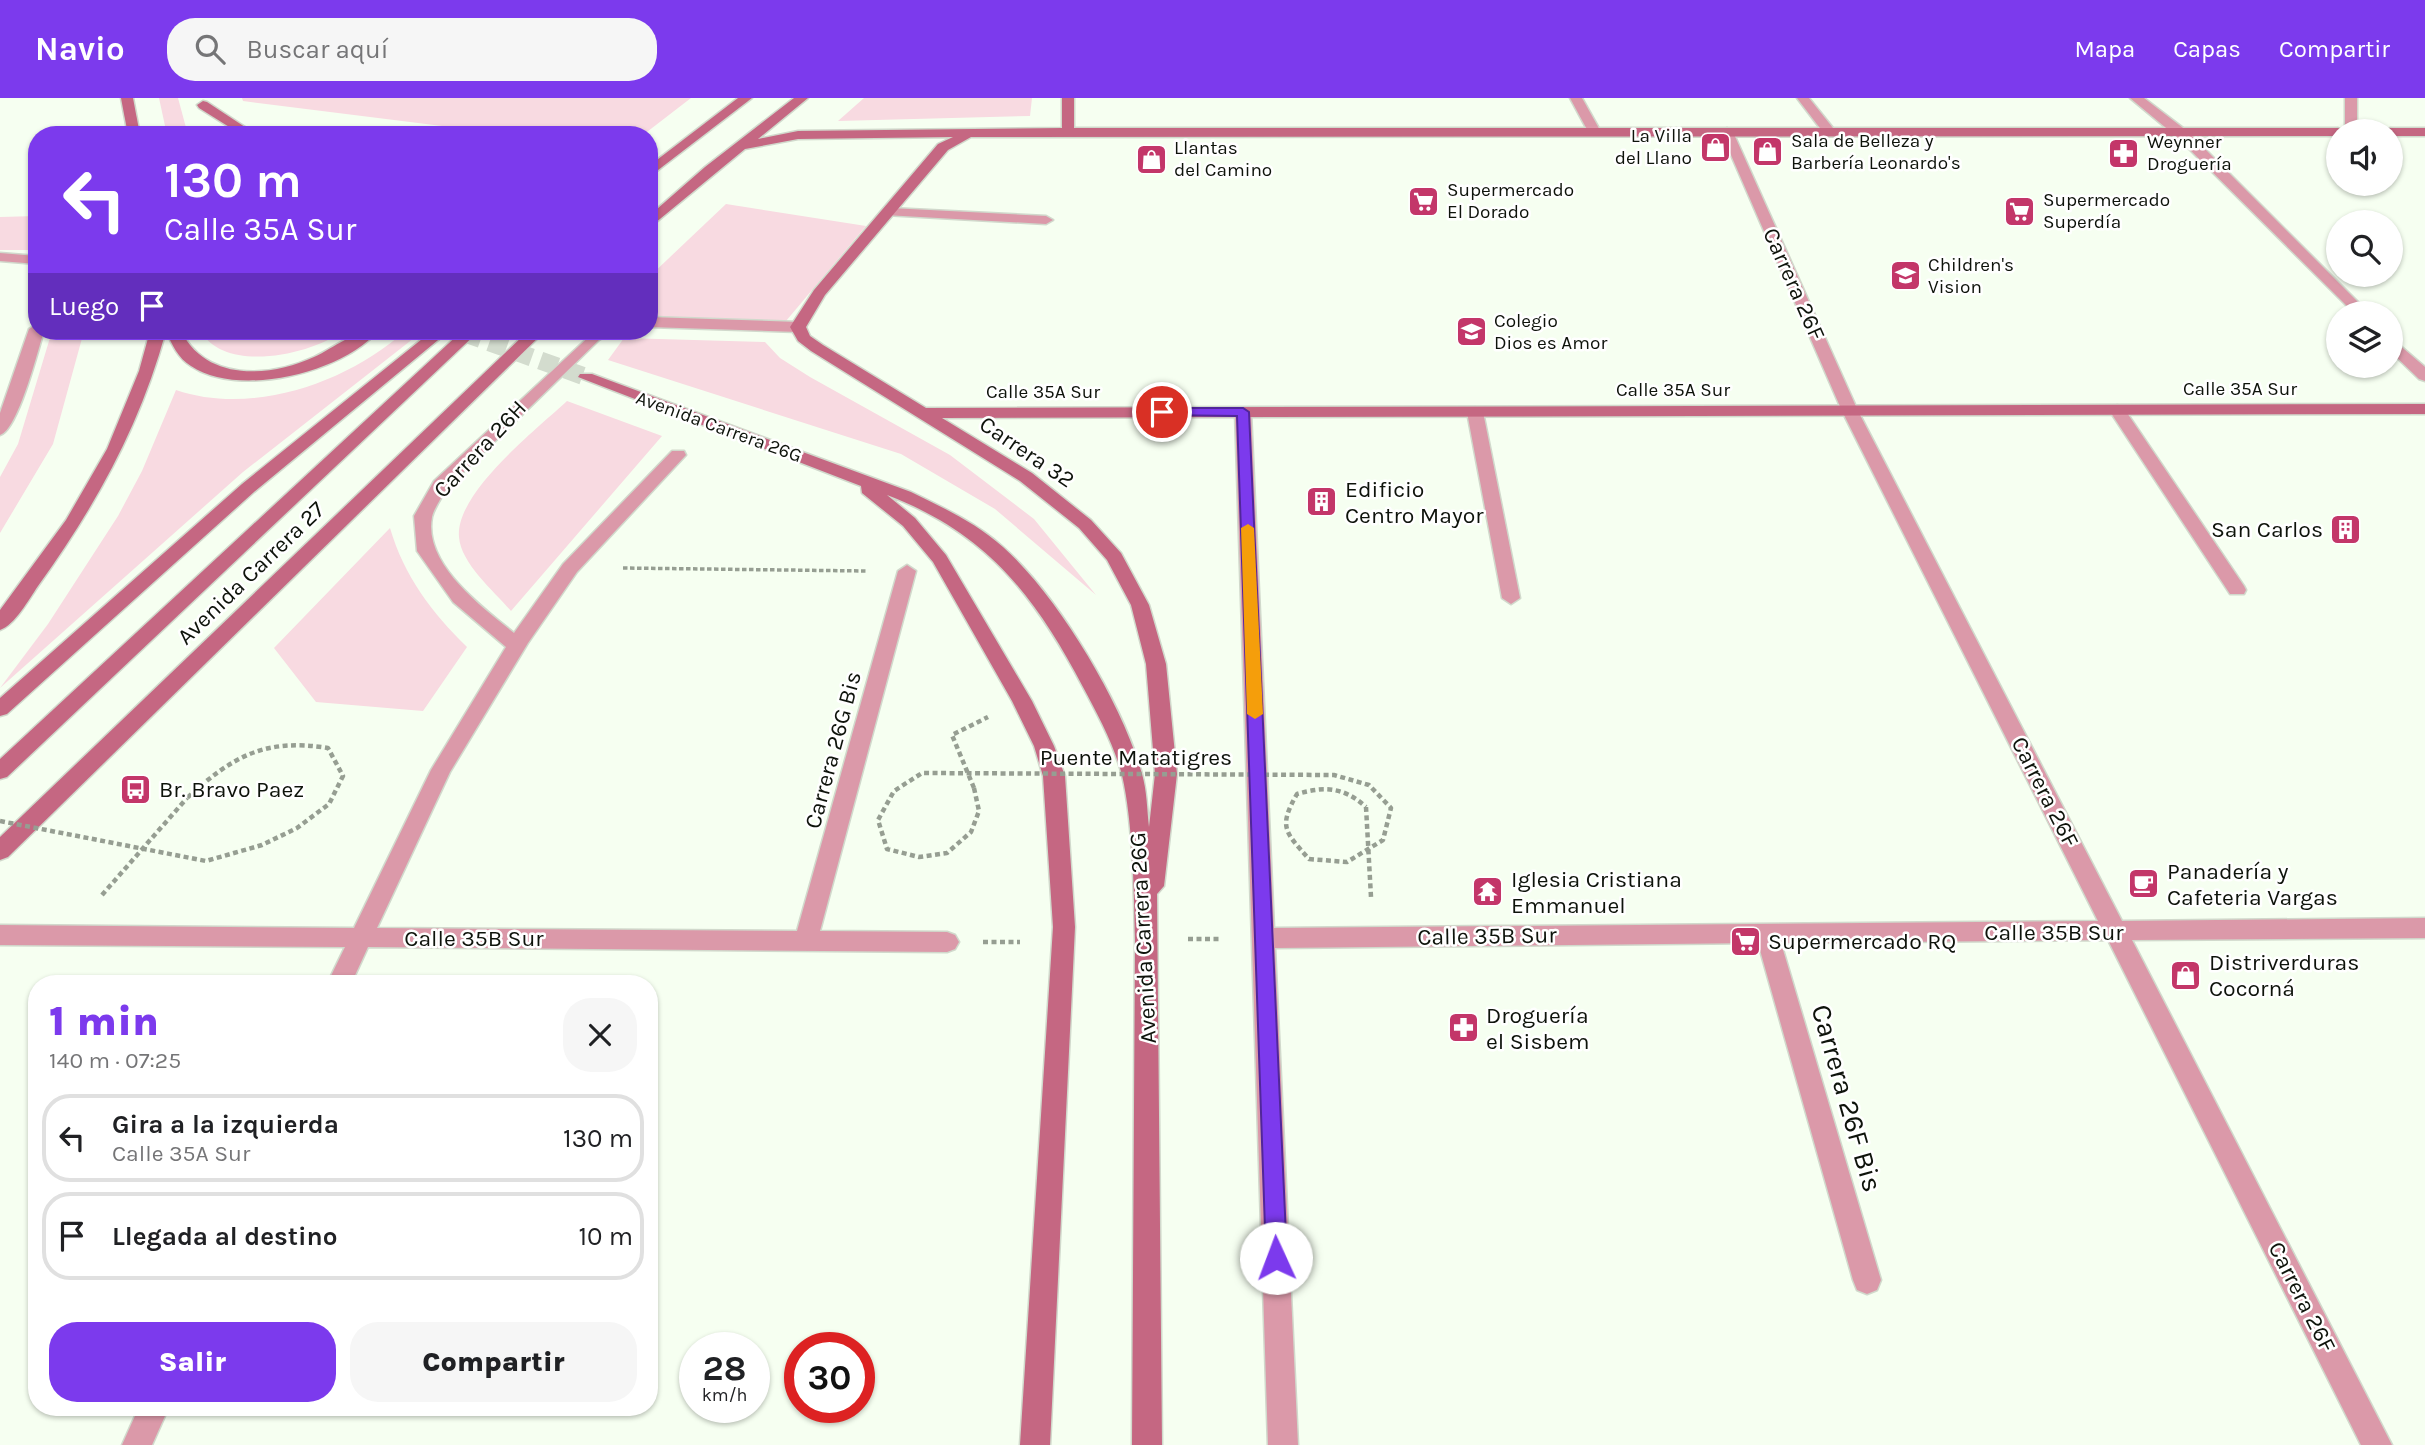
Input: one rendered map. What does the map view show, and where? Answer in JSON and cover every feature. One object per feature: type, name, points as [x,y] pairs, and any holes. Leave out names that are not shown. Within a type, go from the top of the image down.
[{"type":"main road","points":[[127,98],[132,126]]},
{"type":"main road","points":[[658,166],[746,98]]},
{"type":"main road","points":[[658,216],[740,146],[802,98]]},
{"type":"main road","points":[[1068,98],[1068,132]]},
{"type":"main road","points":[[202,101],[210,125]]},
{"type":"main road","points":[[202,101],[238,126]]},
{"type":"main road","points":[[658,151],[703,131]]},
{"type":"main road","points":[[740,146],[797,135],[1068,132],[2326,132]]},
{"type":"main road","points":[[2403,132],[2425,132]]},
{"type":"main road","points":[[798,327],[819,293],[943,148],[953,140],[972,133]]},
{"type":"main road","name":"Carrera 32","points":[[798,327],[803,338],[817,348],[1026,477],[1085,524],[1115,557],[1140,605],[1156,664],[1166,774],[1147,940]]},
{"type":"main road","points":[[0,623],[44,567],[84,506],[129,415],[152,358],[156,340]]},
{"type":"main road","points":[[178,340],[186,353],[208,369],[246,375],[277,373],[312,364],[354,340]]},
{"type":"main road","points":[[0,709],[248,488],[430,340]]},
{"type":"main road","name":"Avenida Carrera 27","points":[[0,771],[461,340]]},
{"type":"main road","name":"Avenida Carrera 27","points":[[0,851],[528,340]]},
{"type":"main road","name":"Avenida Carrera 26G","points":[[586,377],[905,496],[954,520],[1026,580],[1065,634],[1110,719],[1132,775],[1145,886],[1147,1445]]},
{"type":"main road","name":"Calle 35A Sur","points":[[921,413],[2425,409]]},
{"type":"main road","name":"Avenida Carrera 26G","points":[[852,477],[909,522],[940,559],[1022,701],[1044,746],[1054,776],[1064,927],[1035,1445]]},
{"type":"street","points":[[1576,98],[1595,132]]},
{"type":"street","points":[[1803,98],[1831,133]]},
{"type":"street","points":[[2136,98],[2182,134],[2350,301]]},
{"type":"street","points":[[2351,98],[2351,119]]},
{"type":"street","name":"Carrera 26F","points":[[1727,132],[1850,411],[2377,1445]]},
{"type":"street","points":[[890,212],[942,217],[1046,220]]},
{"type":"street","points":[[0,257],[28,259]]},
{"type":"street","points":[[658,323],[798,327]]},
{"type":"street","points":[[0,430],[13,403],[33,340]]},
{"type":"street","name":"Carrera 26H","points":[[516,646],[460,598],[423,547],[423,516],[440,485],[591,340]]},
{"type":"street","points":[[2403,355],[2425,376]]},
{"type":"street","points":[[2117,410],[2237,590]]},
{"type":"street","points":[[1243,412],[1283,1445]]},
{"type":"street","points":[[1475,412],[1511,598]]},
{"type":"street","points":[[343,975],[441,770],[516,646],[570,568],[678,455]]},
{"type":"street","name":"Carrera 26G Bis","points":[[806,941],[907,571]]},
{"type":"street","name":"Calle 35B Sur","points":[[1264,939],[2425,928]]},
{"type":"street","name":"Carrera 26F Bis","points":[[1767,934],[1867,1280]]},
{"type":"street","name":"Calle 35B Sur","points":[[0,935],[947,942]]},
{"type":"street","points":[[137,1445],[150,1416]]},
{"type":"path","points":[[570,568],[907,571]]},
{"type":"path","name":"Puente Matatigres","points":[[994,714],[952,735],[974,788],[979,811],[971,832],[947,853],[919,857],[887,849],[878,820],[894,791],[922,773],[1334,775],[1368,785],[1391,808],[1383,840],[1347,862],[1309,859],[1287,835],[1284,816],[1297,794],[1325,786],[1351,792],[1366,807],[1374,937]]},
{"type":"path","points":[[0,821],[206,861],[262,845],[297,828],[329,804],[343,776],[328,748],[278,743],[243,755],[212,774],[187,798],[67,935]]},
{"type":"path","points":[[1147,940],[1264,939]]},
{"type":"shaded area","points":[[159,98],[178,98],[186,126],[165,126]]},
{"type":"shaded area","points":[[242,98],[691,98],[655,126],[442,126],[243,101]]},
{"type":"shaded area","points":[[864,98],[1032,98],[1030,116],[838,121]]},
{"type":"shaded area","points":[[726,204],[866,226],[786,321],[658,317],[658,268]]},
{"type":"shaded area","points":[[28,216],[28,250],[0,250],[0,217]]},
{"type":"shaded area","points":[[49,340],[82,340],[53,444],[0,533],[0,477],[18,444]]},
{"type":"shaded area","points":[[209,340],[329,340],[290,353],[269,356],[228,353]]},
{"type":"shaded area","points":[[394,340],[412,340],[243,472],[0,688],[48,624],[118,516],[142,471],[176,390],[205,397],[236,399],[267,396],[297,390],[327,379],[382,350]]},
{"type":"shaded area","points":[[623,340],[765,342],[780,358],[810,377],[950,455],[1034,519],[1096,595],[995,509],[901,454],[608,360]]},
{"type":"shaded area","points":[[567,401],[662,436],[511,611],[466,557],[459,537],[461,520],[470,501],[500,463]]},
{"type":"shaded area","points":[[390,528],[411,578],[442,621],[467,647],[423,711],[316,702],[274,648]]},
{"type":"tunnel","points":[[483,340],[586,377]]},
{"type":"slow traffic","points":[[1248,528],[1255,714]]},
{"type":"place","name":"La Villa del Llano","points":[[1715,147]]},
{"type":"place","name":"Sala de Belleza y Barbería Leonardo's","points":[[1768,152]]},
{"type":"place","name":"Weynner Droguería","points":[[2124,153]]},
{"type":"place","name":"Llantas del Camino","points":[[1151,159]]},
{"type":"place","name":"Supermercado El Dorado","points":[[1424,201]]},
{"type":"place","name":"Supermercado Superdía","points":[[2020,211]]},
{"type":"place","name":"Children's Vision","points":[[1905,276]]},
{"type":"place","name":"Colegio Dios es Amor","points":[[1471,332]]},
{"type":"place","name":"Edificio Centro Mayor","points":[[1322,502]]},
{"type":"place","name":"San Carlos","points":[[2346,529]]},
{"type":"place","name":"Br. Bravo Paez","points":[[136,789]]},
{"type":"place","name":"Panadería y Cafeteria Vargas","points":[[2144,884]]},
{"type":"place","name":"Iglesia Cristiana Emmanuel","points":[[1488,892]]},
{"type":"place","name":"Supermercado RQ","points":[[1745,941]]},
{"type":"place","name":"Distriverduras Cocorná","points":[[2186,975]]},
{"type":"place","name":"Droguería el Sisbem","points":[[1463,1028]]},
{"type":"route","points":[[1162,412],[1243,412],[1276,1258]]}]
